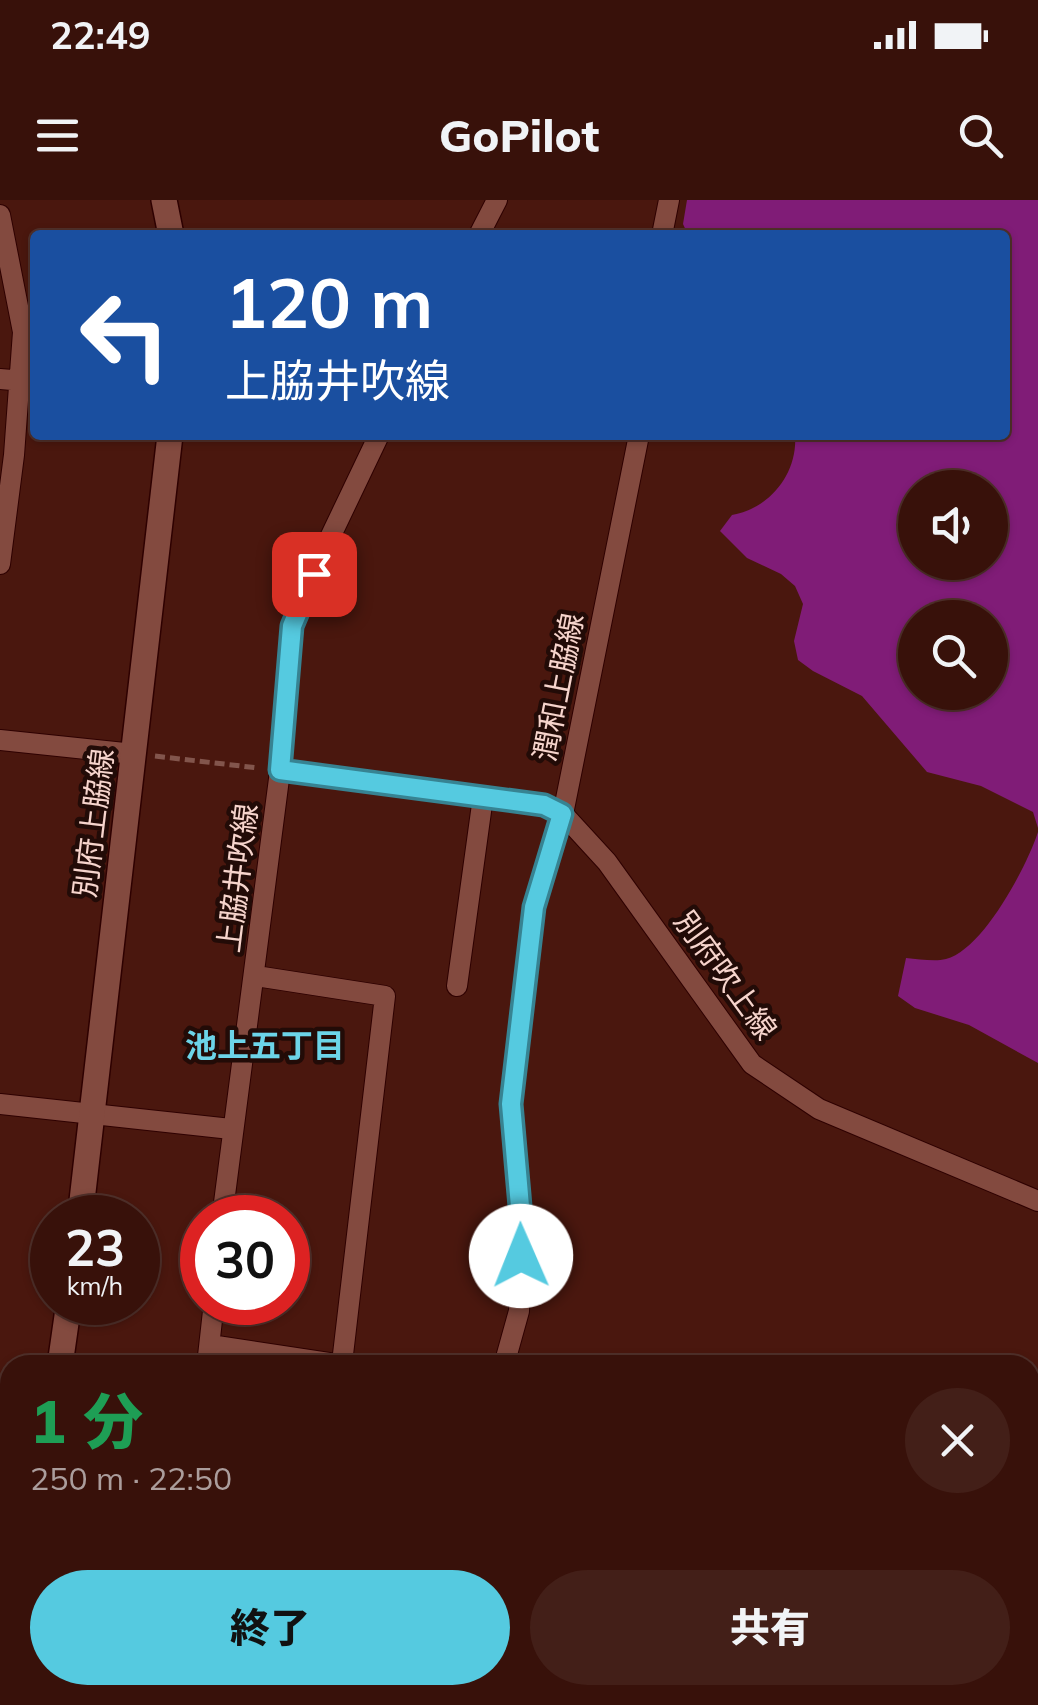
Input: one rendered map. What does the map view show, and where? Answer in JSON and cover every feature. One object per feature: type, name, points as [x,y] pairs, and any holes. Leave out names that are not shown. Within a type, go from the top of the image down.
[{"type":"street","points":[[164,200],[170,230]]},
{"type":"street","points":[[482,230],[497,200]]},
{"type":"street","points":[[663,230],[670,200]]},
{"type":"street","points":[[0,215],[23,332],[0,564]]},
{"type":"street","name":"別府上脇線","points":[[83,1195],[143,755],[170,440]]},
{"type":"street","points":[[280,770],[292,626],[377,440]]},
{"type":"street","name":"潤和上脇線","points":[[507,1355],[520,1311],[522,1229],[511,1104],[534,907],[562,814],[638,440]]},
{"type":"street","points":[[0,740],[143,755]]},
{"type":"street","name":"上脇井吹線","points":[[224,1195],[280,770],[544,805],[562,814]]},
{"type":"street","points":[[457,986],[482,797]]},
{"type":"street","name":"別府吹上線","points":[[562,814],[607,862],[752,1064],[820,1109],[1038,1201]]},
{"type":"street","points":[[256,976],[385,996],[349,1355]]},
{"type":"street","points":[[0,1104],[231,1129]]},
{"type":"street","points":[[61,1355],[66,1325]]},
{"type":"street","points":[[208,1355],[211,1325]]},
{"type":"path","points":[[143,755],[280,770]]},
{"type":"shaded area","points":[[687,200],[1038,200],[1038,828],[1033,812],[981,786],[927,772],[862,696],[798,660],[794,641],[803,604],[795,586],[781,574],[747,558],[720,531],[732,515],[758,505],[778,487],[792,463],[795,440],[1010,440],[1010,230],[686,230],[683,224]]},
{"type":"shaded area","points":[[1038,832],[1038,1063],[969,1025],[915,1008],[898,996],[906,958],[946,959],[960,952],[988,924],[1014,885]]},
{"type":"district","name":"池上五丁目","points":[[265,1045]]},
{"type":"route","points":[[314,574],[292,626],[280,770],[544,805],[562,814],[534,907],[511,1104],[521,1256]]}]
